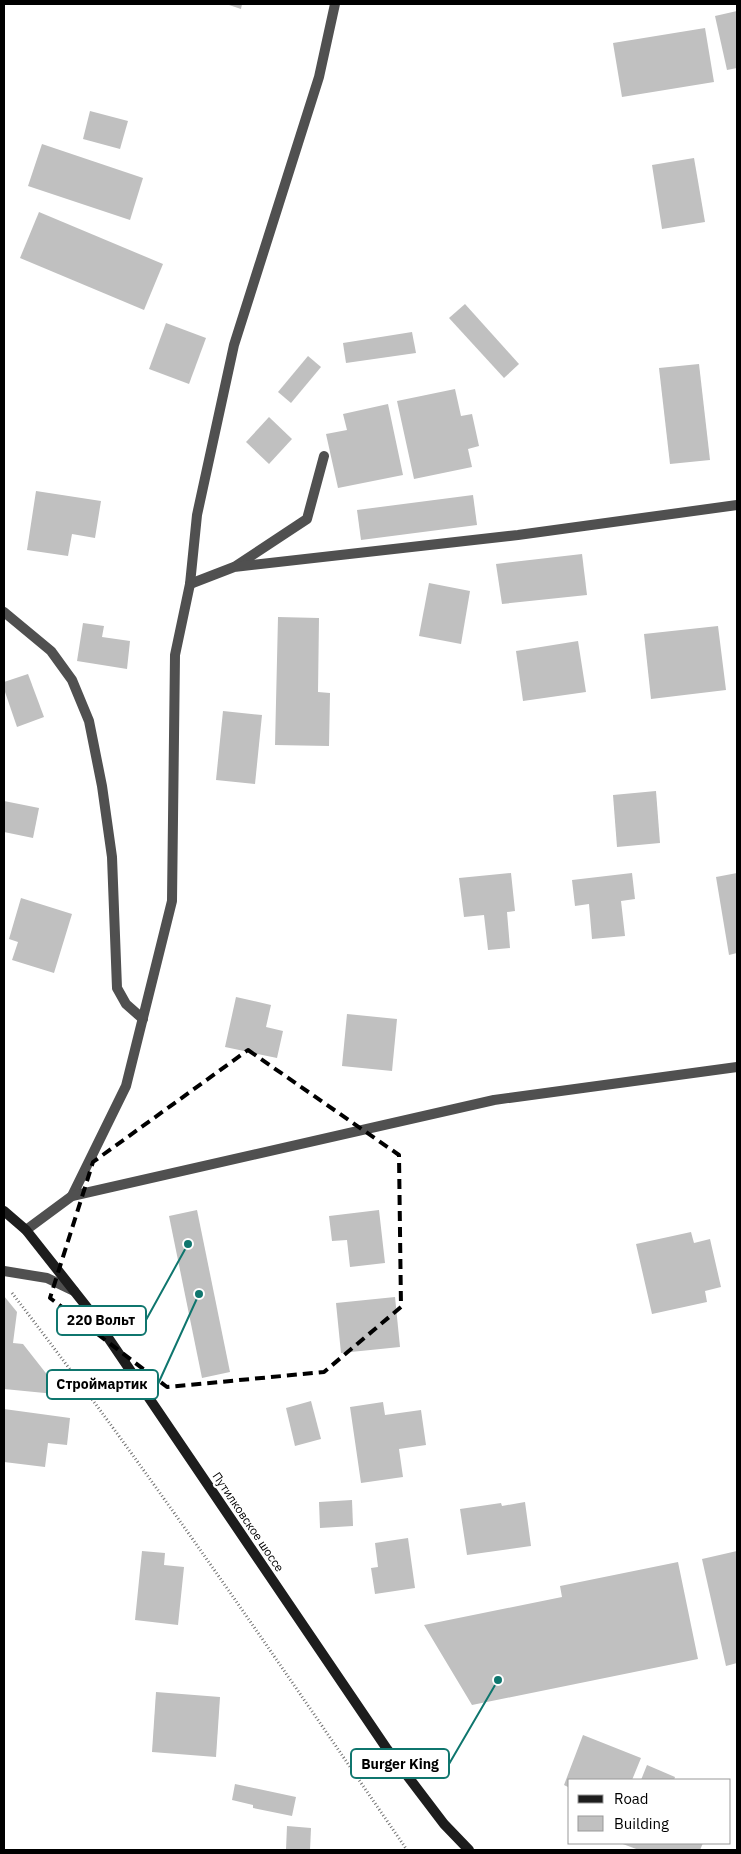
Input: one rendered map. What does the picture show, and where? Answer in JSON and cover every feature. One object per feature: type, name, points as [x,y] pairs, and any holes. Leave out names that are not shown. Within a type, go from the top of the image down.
[{"type":"main road","name":"Путилковское шоссе","points":[[4,1211],[26,1230],[74,1291],[387,1749],[444,1824],[470,1850]]},
{"type":"lane","points":[[72,1196],[126,1086],[172,901],[175,655],[190,584],[197,515],[234,345],[319,77],[335,4]]},
{"type":"lane","points":[[234,568],[306,518],[324,456]]},
{"type":"lane","points":[[190,584],[234,568],[518,534],[737,505]]},
{"type":"lane","points":[[4,612],[51,651],[72,680],[89,721],[102,786],[112,857],[117,988],[126,1004],[143,1019]]},
{"type":"lane","points":[[26,1230],[72,1196],[494,1100],[737,1068]]},
{"type":"lane","points":[[4,1271],[47,1278],[74,1291]]},
{"type":"path","points":[[10,1290],[80,1381],[217,1573],[407,1850]]},
{"type":"highlighted area","points":[[248,1050],[399,1155],[401,1307],[324,1372],[167,1387],[50,1298],[93,1162]]},
{"type":"building","points":[[226,4],[242,4],[241,9]]},
{"type":"building","points":[[737,11],[737,68],[727,70],[715,16]]},
{"type":"building","points":[[705,28],[714,82],[622,97],[613,43]]},
{"type":"building","points":[[90,111],[128,121],[120,149],[83,139]]},
{"type":"building","points":[[42,144],[143,178],[130,220],[28,186]]},
{"type":"building","points":[[694,158],[705,222],[662,229],[652,165]]},
{"type":"building","points":[[39,212],[163,264],[144,310],[20,258]]},
{"type":"building","points":[[465,304],[519,364],[504,378],[449,318]]},
{"type":"building","points":[[166,323],[206,338],[189,384],[149,369]]},
{"type":"building","points":[[412,332],[416,353],[346,363],[343,343]]},
{"type":"building","points":[[308,356],[321,367],[291,403],[278,392]]},
{"type":"building","points":[[699,364],[710,460],[670,464],[659,368]]},
{"type":"building","points":[[455,389],[461,416],[472,414],[479,446],[468,449],[472,467],[414,479],[397,401]]},
{"type":"building","points":[[388,404],[403,475],[338,488],[326,434],[347,430],[343,414]]},
{"type":"building","points":[[269,417],[292,439],[269,464],[246,442]]},
{"type":"building","points":[[36,491],[101,501],[95,538],[72,534],[68,556],[27,550]]},
{"type":"building","points":[[473,495],[477,525],[361,540],[357,510]]},
{"type":"building","points":[[582,554],[587,595],[502,604],[496,564]]},
{"type":"building","points":[[429,583],[470,591],[461,644],[419,636]]},
{"type":"building","points":[[278,617],[319,618],[318,692],[330,693],[329,746],[275,745]]},
{"type":"building","points":[[83,623],[104,626],[102,637],[130,641],[127,669],[77,661]]},
{"type":"building","points":[[718,626],[726,690],[651,699],[644,634]]},
{"type":"building","points":[[578,641],[586,692],[523,701],[516,651]]},
{"type":"building","points":[[28,674],[44,717],[17,727],[4,689],[4,682]]},
{"type":"building","points":[[223,711],[262,715],[255,784],[216,780]]},
{"type":"building","points":[[656,791],[660,843],[617,847],[613,795]]},
{"type":"building","points":[[4,801],[39,808],[33,838],[4,832]]},
{"type":"building","points":[[511,873],[515,911],[507,912],[510,948],[488,950],[484,915],[464,917],[459,878]]},
{"type":"building","points":[[632,873],[635,899],[621,901],[625,936],[592,939],[589,904],[575,906],[572,880]]},
{"type":"building","points":[[737,873],[737,953],[729,955],[716,877]]},
{"type":"building","points":[[21,898],[72,914],[54,973],[12,960],[18,942],[9,939]]},
{"type":"building","points":[[236,997],[271,1005],[266,1027],[283,1031],[277,1058],[225,1047]]},
{"type":"building","points":[[347,1014],[397,1019],[392,1071],[342,1066]]},
{"type":"building","points":[[197,1210],[230,1372],[202,1378],[169,1216]]},
{"type":"building","points":[[379,1210],[385,1263],[350,1267],[347,1240],[332,1241],[329,1216]]},
{"type":"building","points":[[691,1232],[694,1243],[710,1239],[721,1287],[705,1291],[707,1302],[652,1314],[636,1244]]},
{"type":"building","points":[[4,1296],[17,1312],[13,1343],[23,1344],[56,1386],[55,1394],[4,1389]]},
{"type":"building","points":[[395,1297],[400,1347],[341,1353],[336,1303]]},
{"type":"building","points":[[311,1401],[321,1439],[295,1446],[286,1408]]},
{"type":"building","points":[[383,1402],[385,1415],[421,1410],[426,1445],[399,1449],[403,1477],[361,1483],[350,1407]]},
{"type":"building","points":[[4,1409],[70,1418],[67,1445],[48,1443],[45,1467],[4,1462]]},
{"type":"building","points":[[352,1500],[353,1526],[320,1528],[319,1502]]},
{"type":"building","points":[[525,1502],[531,1546],[467,1555],[460,1509],[501,1503],[502,1506]]},
{"type":"building","points":[[408,1538],[415,1588],[375,1594],[371,1568],[378,1567],[375,1543]]},
{"type":"building","points":[[142,1551],[165,1553],[164,1565],[184,1567],[178,1625],[135,1620]]},
{"type":"building","points":[[737,1551],[737,1663],[726,1666],[702,1559]]},
{"type":"building","points":[[678,1562],[698,1659],[472,1705],[424,1625],[562,1597],[560,1586]]},
{"type":"building","points":[[156,1692],[220,1697],[216,1757],[152,1752]]},
{"type":"building","points":[[583,1735],[641,1758],[632,1779],[568,1779],[568,1787],[564,1785]]},
{"type":"building","points":[[647,1765],[675,1777],[674,1779],[641,1779]]},
{"type":"building","points":[[235,1784],[296,1797],[292,1816],[253,1808],[253,1805],[232,1800]]},
{"type":"building","points":[[287,1826],[311,1828],[310,1850],[286,1850]]},
{"type":"building","points":[[623,1844],[703,1844],[700,1850],[639,1850]]},
{"type":"place","name":"220 Вольт","points":[[188,1244]]},
{"type":"place","name":"Строймартик","points":[[199,1294]]},
{"type":"place","name":"Burger King","points":[[498,1680]]}]
